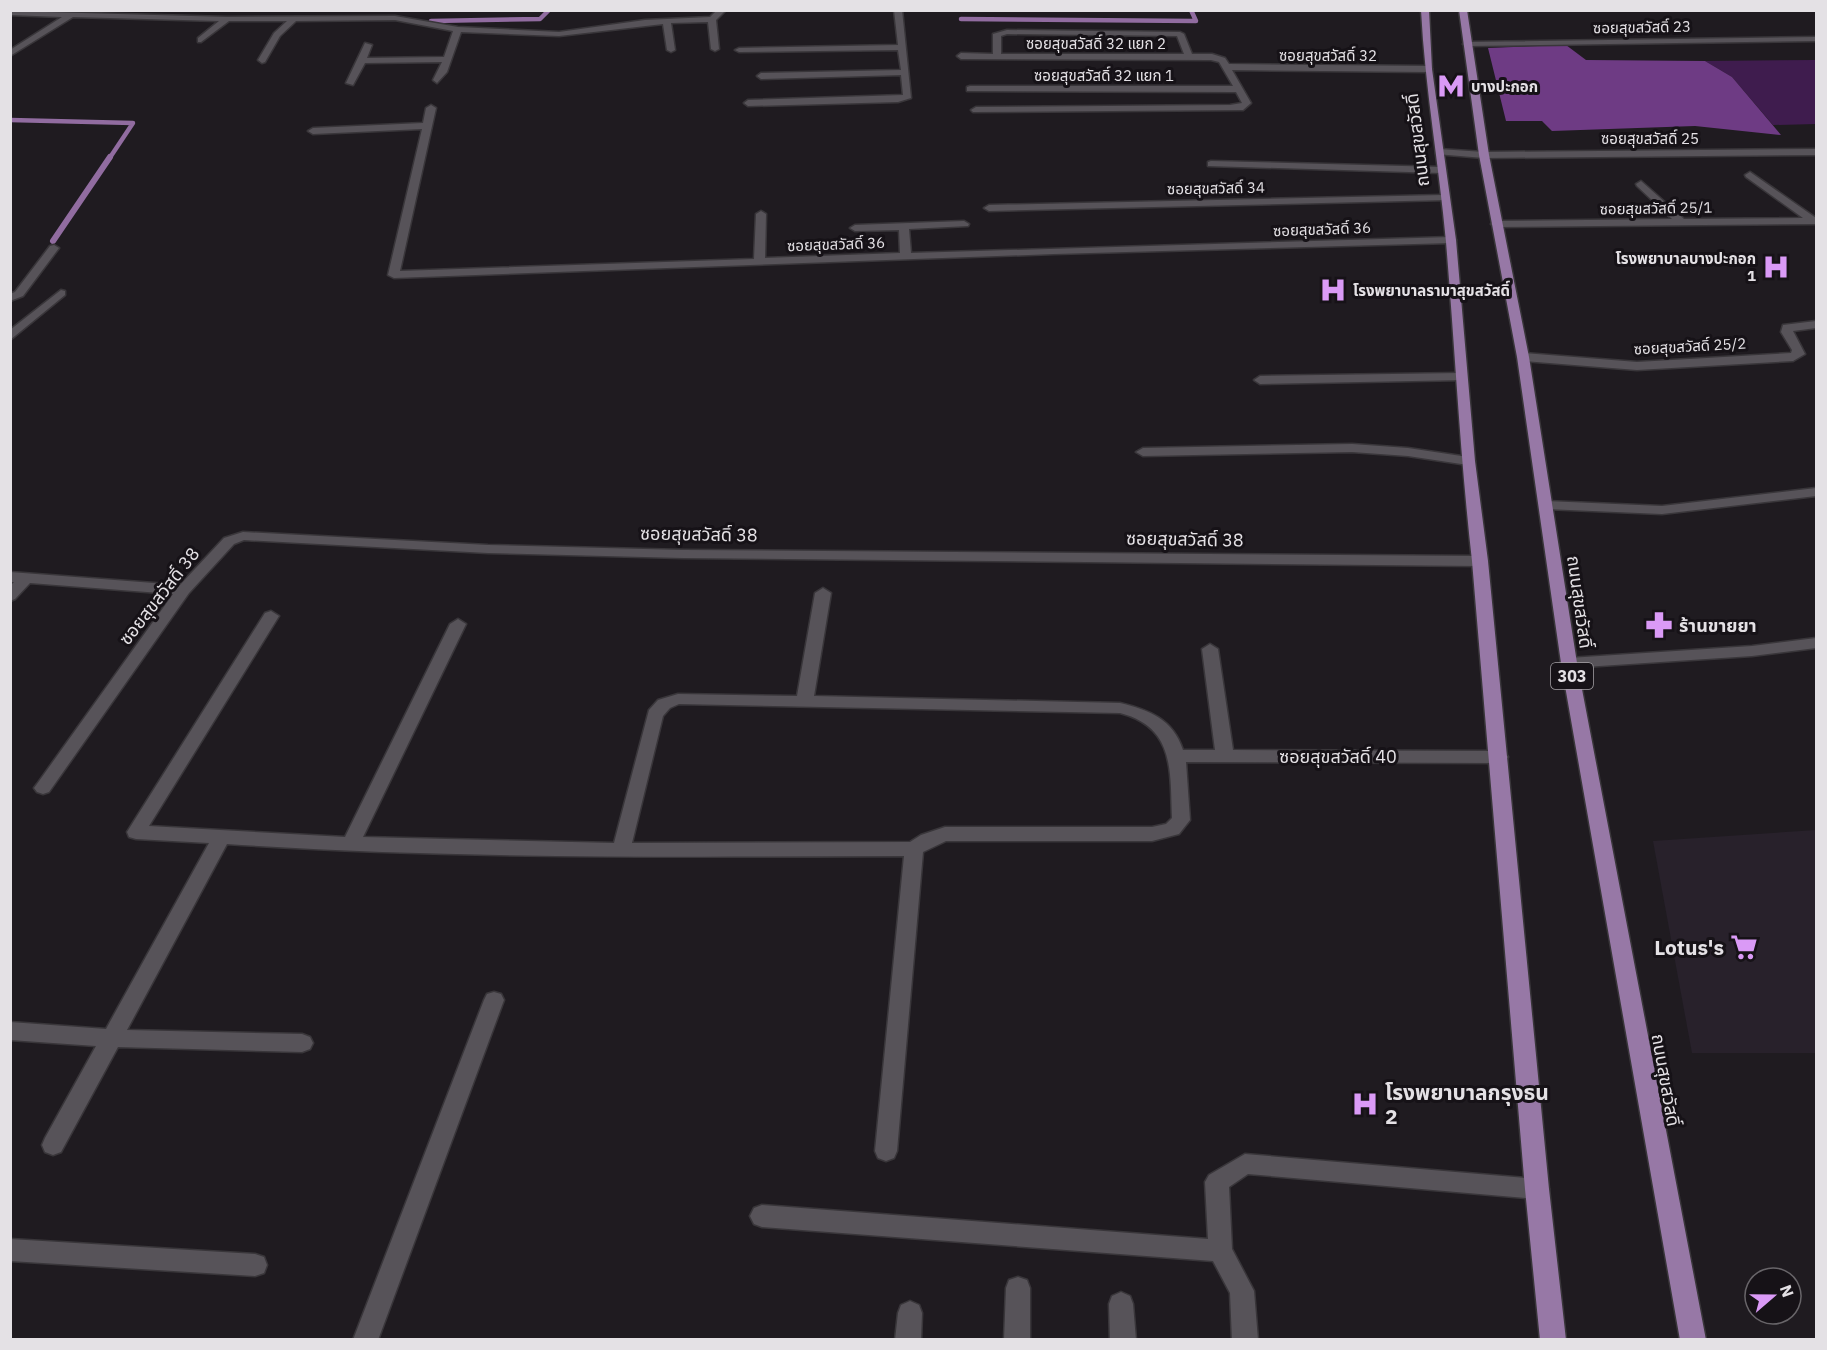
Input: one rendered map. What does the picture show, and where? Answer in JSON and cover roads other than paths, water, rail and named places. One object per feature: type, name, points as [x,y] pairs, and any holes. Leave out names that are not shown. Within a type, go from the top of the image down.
[{"type":"main road","name":"ถนนสุขสวัสดิ์","points":[[1425,10],[1428,69],[1443,198],[1451,240],[1468,461],[1499,757],[1536,1189],[1552,1340]]},
{"type":"main road","name":"ถนนสุขสวัสดิ์","points":[[1463,10],[1484,155],[1523,357],[1569,663],[1694,1340]]},
{"type":"street","points":[[256,19],[265,10]]},
{"type":"street","points":[[10,13],[227,19],[395,18],[458,29],[559,34],[667,21],[712,19],[722,10]]},
{"type":"street","points":[[739,50],[761,76],[898,99],[908,96],[898,10]]},
{"type":"street","points":[[10,54],[72,14]]},
{"type":"street","points":[[262,60],[277,35],[285,30],[294,18]]},
{"type":"street","points":[[201,40],[227,19]]},
{"type":"street","points":[[712,19],[715,49]]},
{"type":"street","points":[[667,21],[671,50]]},
{"type":"street","points":[[437,80],[443,72],[458,29]]},
{"type":"street","points":[[997,57],[997,34],[1001,33],[1180,34],[1189,57]]},
{"type":"street","name":"ซอยสุขสวัสดิ์ 23","points":[[1467,44],[1816,39]]},
{"type":"street","points":[[350,83],[368,45]]},
{"type":"street","points":[[761,76],[901,47]]},
{"type":"street","name":"ซอยสุขสวัสดิ์ 32 แยก 2","points":[[961,57],[1189,57],[1222,60],[1227,67]]},
{"type":"street","points":[[362,61],[447,58]]},
{"type":"street","points":[[976,110],[1243,107],[1247,103],[1237,89],[1227,67]]},
{"type":"street","name":"ซอยสุขสวัสดิ์ 32","points":[[1227,67],[1428,69]]},
{"type":"street","points":[[761,76],[905,72]]},
{"type":"street","points":[[748,103],[761,76]]},
{"type":"street","name":"ซอยสุขสวัสดิ์ 32 แยก 1","points":[[970,89],[1237,89]]},
{"type":"street","name":"ซอยสุขสวัสดิ์ 36","points":[[431,108],[394,275],[906,256],[1451,240]]},
{"type":"street","points":[[313,131],[427,126]]},
{"type":"street","name":"ซอยสุขสวัสดิ์ 25","points":[[1439,152],[1484,155],[1816,152]]},
{"type":"street","points":[[1210,164],[1441,170]]},
{"type":"street","points":[[1750,175],[1815,221]]},
{"type":"street","points":[[1641,184],[1681,222]]},
{"type":"street","name":"ซอยสุขสวัสดิ์ 34","points":[[989,208],[1443,198]]},
{"type":"street","points":[[759,262],[761,214]]},
{"type":"street","name":"ซอยสุขสวัสดิ์ 25/1","points":[[1496,224],[1815,221]]},
{"type":"street","points":[[855,228],[964,224]]},
{"type":"street","points":[[904,226],[906,256]]},
{"type":"street","points":[[10,298],[19,294],[54,248]]},
{"type":"street","points":[[10,337],[61,293]]},
{"type":"street","name":"ซอยสุขสวัสดิ์ 25/2","points":[[1523,357],[1636,366],[1793,357],[1799,354],[1798,349],[1787,333],[1787,328],[1816,325]]},
{"type":"street","points":[[1260,380],[1461,377]]},
{"type":"street","points":[[1143,452],[1352,448],[1408,452],[1468,461]]},
{"type":"street","points":[[1546,505],[1662,510],[1816,492]]},
{"type":"street","name":"ซอยสุขสวัสดิ์ 38","points":[[43,788],[184,590],[229,541],[243,536],[488,549],[660,553],[1480,561]]},
{"type":"street","points":[[10,596],[18,577],[184,590]]},
{"type":"street","points":[[805,702],[823,593]]},
{"type":"street","points":[[271,616],[136,832],[350,845],[621,851],[914,849],[928,840],[945,834],[1152,834],[1172,829],[1181,820],[1178,756],[1164,729],[1143,714],[1120,708],[678,699],[664,704],[655,714],[621,851]]},
{"type":"street","points":[[350,845],[458,624]]},
{"type":"street","points":[[1569,663],[1752,651],[1816,643]]},
{"type":"street","points":[[1210,649],[1225,756]]},
{"type":"street","name":"ซอยสุขสวัสดิ์ 40","points":[[1178,756],[1499,757]]},
{"type":"street","points":[[53,1144],[221,838]]},
{"type":"street","points":[[886,1151],[914,849]]},
{"type":"street","points":[[364,1340],[494,1000]]},
{"type":"street","points":[[10,1031],[112,1038],[302,1043]]},
{"type":"street","points":[[1245,1340],[1242,1291],[1220,1251],[1217,1182],[1245,1164],[1536,1189]]},
{"type":"street","points":[[762,1216],[1220,1251]]},
{"type":"street","points":[[10,1250],[255,1265]]},
{"type":"street","points":[[1017,1340],[1018,1288]]},
{"type":"street","points":[[1121,1304],[1123,1340]]},
{"type":"street","points":[[908,1340],[910,1313]]},
{"type":"waterway","points":[[431,21],[540,19],[549,10]]},
{"type":"waterway","points":[[961,19],[1196,21],[1191,10]]},
{"type":"waterway","points":[[10,120],[133,123],[109,159]]},
{"type":"waterway","points":[[53,241],[110,157]]},
{"type":"place","name":"บางปะกอก","points":[[1451,86]]},
{"type":"place","name":"โรงพยาบาลบางปะกอก 1","points":[[1776,267]]},
{"type":"place","name":"โรงพยาบาลรามาสุขสวัสดิ์","points":[[1333,290]]},
{"type":"place","name":"ร้านขายยา","points":[[1659,625]]},
{"type":"place","name":"Lotus's","points":[[1744,947]]},
{"type":"place","name":"โรงพยาบาลกรุงธน 2","points":[[1365,1104]]}]
